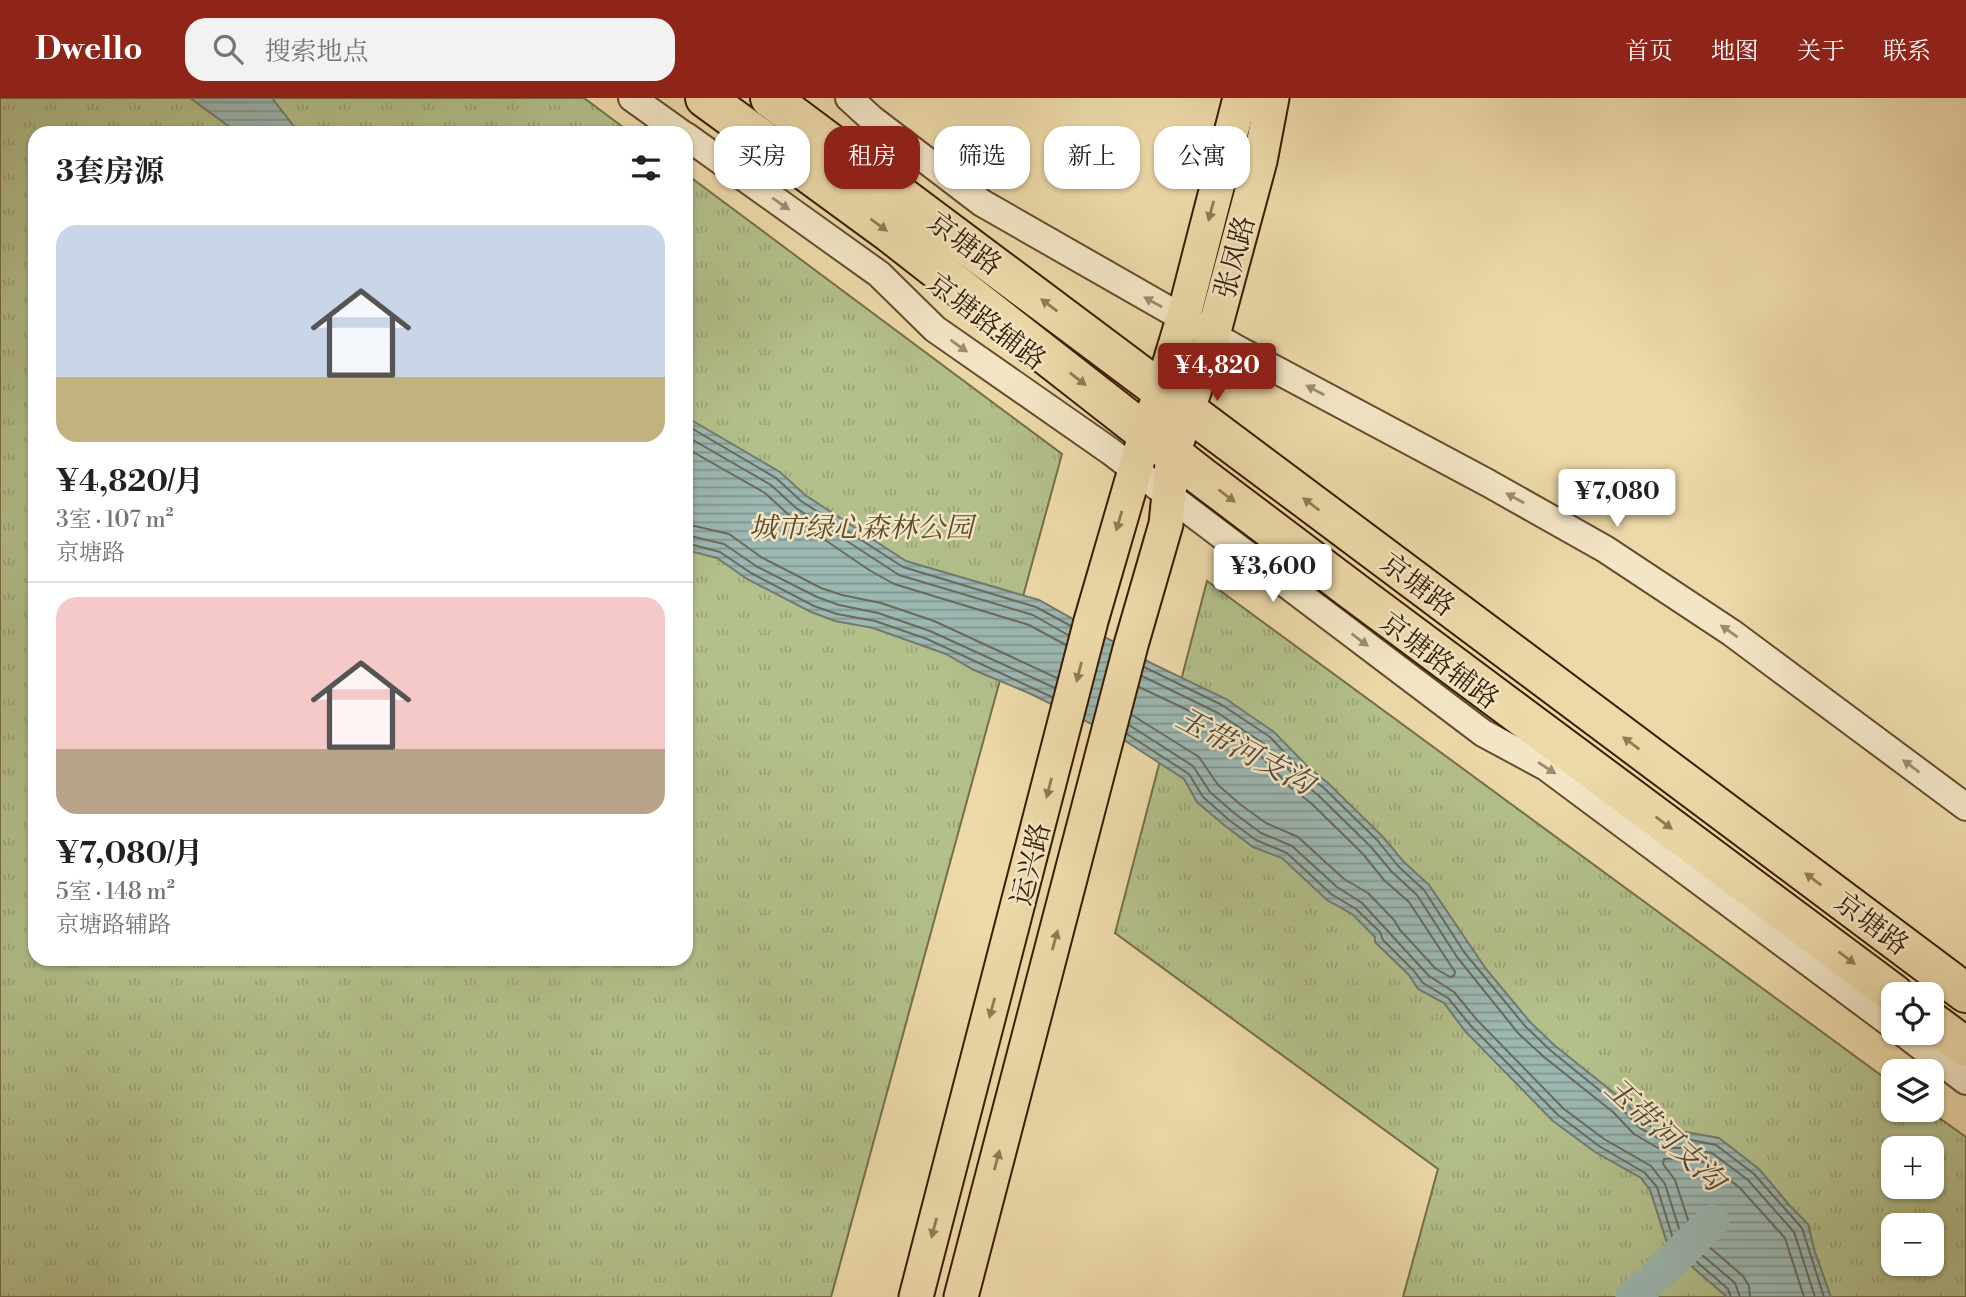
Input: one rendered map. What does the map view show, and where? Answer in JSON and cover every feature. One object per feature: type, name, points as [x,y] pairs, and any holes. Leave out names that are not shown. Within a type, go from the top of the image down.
[{"type":"highway","name":"京塘路","points":[[705,98],[890,233],[1353,591],[1881,984]]},
{"type":"highway","name":"京塘路","points":[[770,98],[1966,993]]},
{"type":"highway","points":[[1944,1031],[1966,1047]]},
{"type":"main road","name":"张凤路","points":[[1174,401],[1183,319],[1240,98]]},
{"type":"main road","name":"张凤路","points":[[1159,443],[1174,401],[1213,335],[1259,161],[1272,98]]},
{"type":"main road","name":"运兴路","points":[[916,1297],[1106,567],[1135,469],[1159,443]]},
{"type":"main road","name":"运兴路","points":[[961,1297],[1131,645],[1166,524],[1168,495],[1159,443]]},
{"type":"main road","points":[[1106,567],[1118,560],[1133,560],[1144,568],[1151,578]]},
{"type":"street","points":[[632,98],[671,126]]},
{"type":"street","points":[[849,98],[900,142],[982,203],[1183,319],[1605,549],[1732,633],[1966,807]]},
{"type":"street","name":"京塘路辅路","points":[[693,141],[879,274],[935,329],[1135,469],[1483,733],[1546,767],[1881,1016]]},
{"type":"street","points":[[1919,1045],[1966,1081]]},
{"type":"green space","name":"城市绿心森林公园","points":[[0,98],[584,98],[622,126],[28,126],[28,966],[693,966],[693,179],[1062,454],[831,1297],[0,1297]]},
{"type":"green space","points":[[1207,581],[1881,1075],[1881,1122],[1944,1121],[1966,1137],[1966,1297],[1403,1297],[1438,1169],[1115,933]]},
{"type":"water","points":[[190,98],[272,98],[294,126],[228,126]]},
{"type":"water","name":"玉带河支沟","points":[[693,421],[780,472],[805,495],[906,561],[1039,600],[1153,664],[1226,699],[1274,732],[1429,885],[1486,969],[1530,1022],[1554,1045],[1624,1101],[1644,1122],[1661,1133],[1686,1132],[1719,1138],[1759,1169],[1808,1224],[1831,1297],[1727,1297],[1668,1246],[1650,1190],[1641,1178],[1595,1152],[1553,1121],[1465,1031],[1444,1003],[1418,989],[1409,975],[1375,942],[1375,937],[1352,914],[1327,900],[1282,858],[1253,847],[1224,825],[1197,802],[1184,779],[1124,740],[1031,694],[974,670],[946,654],[873,628],[835,621],[811,612],[747,579],[717,558],[693,552]]},
{"type":"waterway","points":[[1659,1273],[1712,1222]]},
{"type":"waterway","points":[[1633,1297],[1644,1287]]}]
